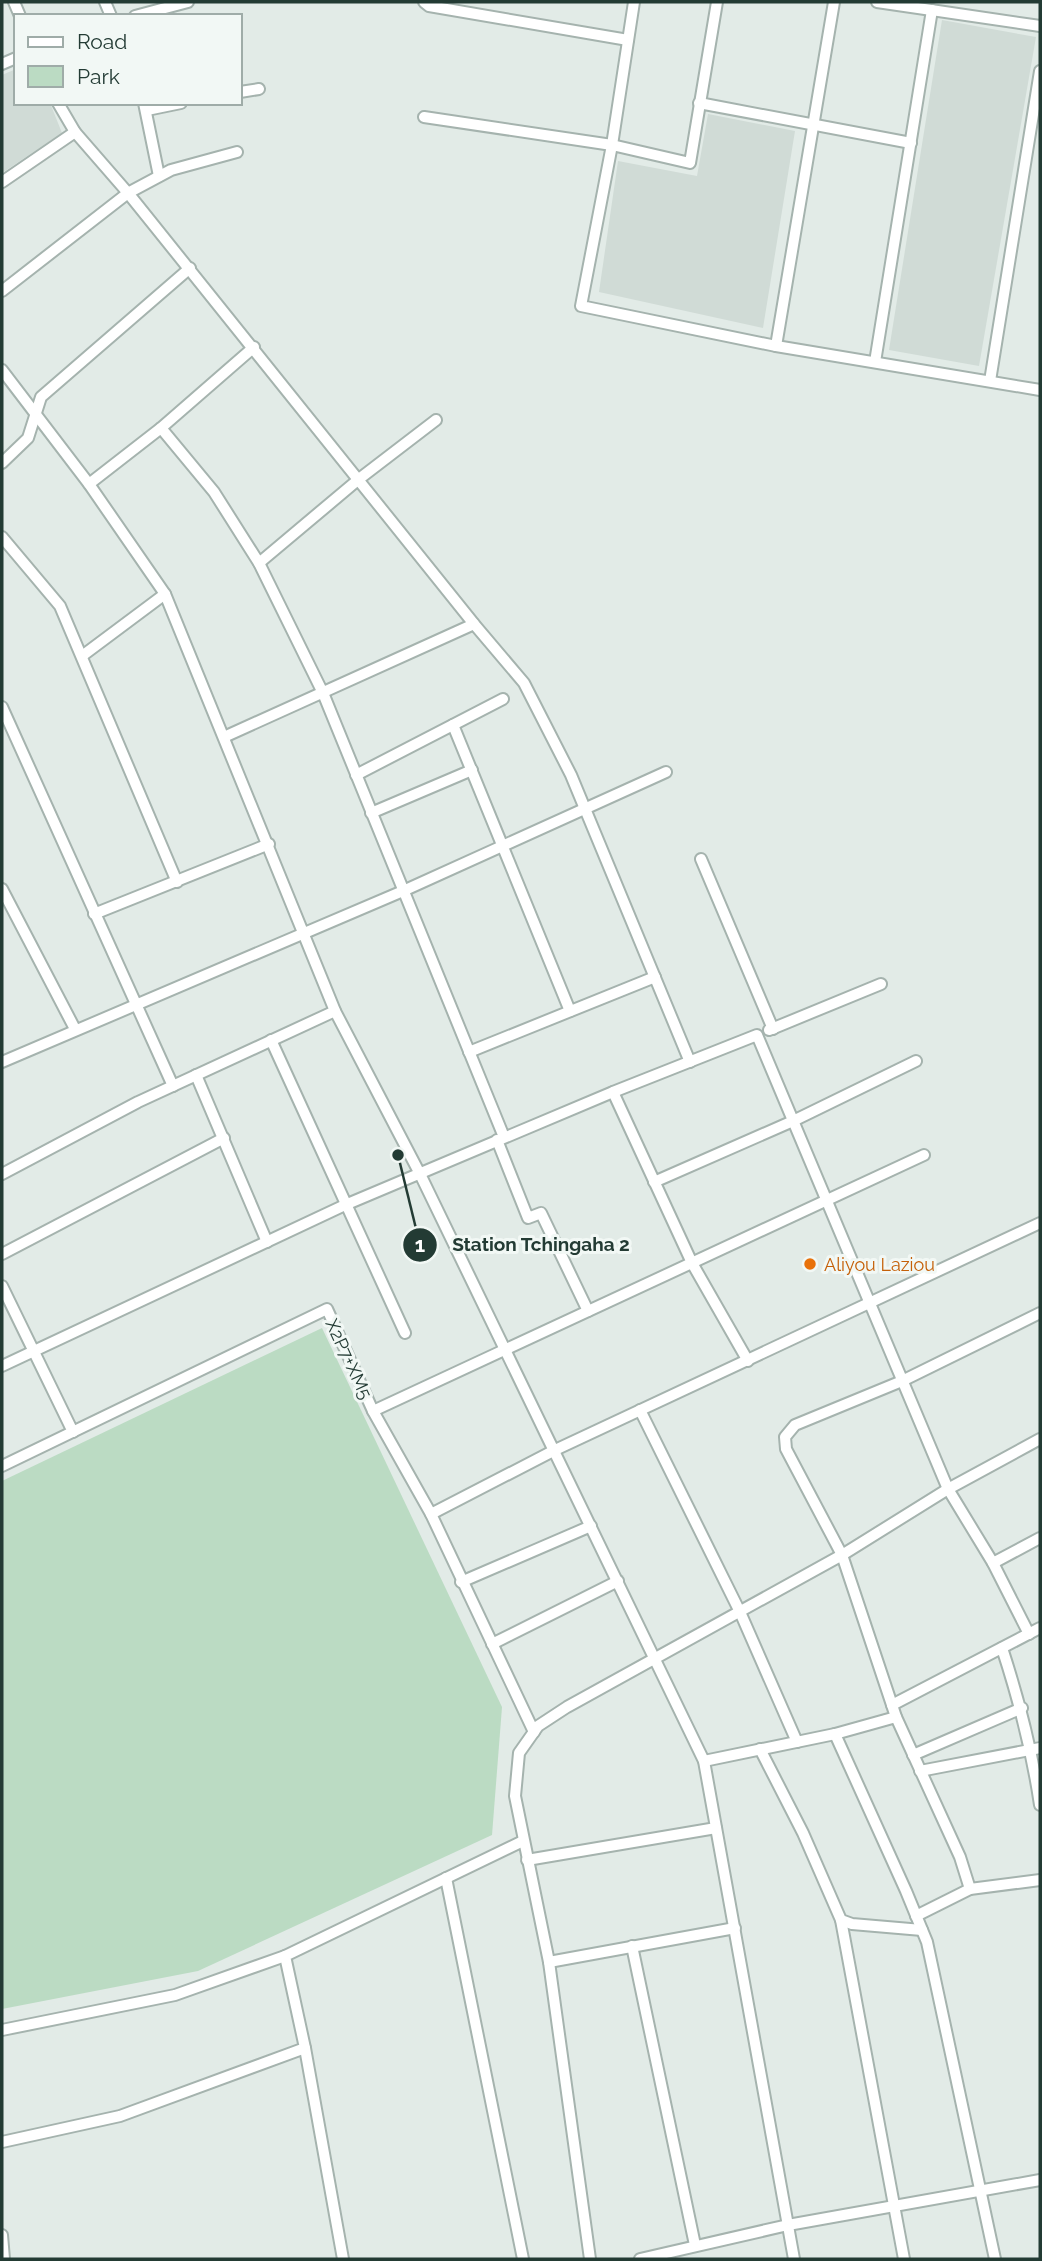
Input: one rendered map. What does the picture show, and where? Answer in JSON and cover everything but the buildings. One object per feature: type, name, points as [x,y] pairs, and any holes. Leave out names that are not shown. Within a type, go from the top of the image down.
[{"type":"street","points":[[143,14],[188,2]]},
{"type":"street","points":[[424,2],[429,6],[628,40]]},
{"type":"street","points":[[634,2],[612,145],[580,306],[776,346],[1040,390]]},
{"type":"street","points":[[424,117],[612,145],[690,163],[717,2]]},
{"type":"street","points":[[776,346],[834,2]]},
{"type":"street","points":[[877,2],[1040,26]]},
{"type":"street","points":[[876,362],[932,10]]},
{"type":"street","points":[[990,381],[1038,99],[1040,71]]},
{"type":"street","points":[[242,92],[258,89]]},
{"type":"street","points":[[699,103],[911,143]]},
{"type":"street","points":[[59,105],[75,132],[190,268],[524,683],[585,807],[690,1062]]},
{"type":"street","points":[[146,106],[159,176]]},
{"type":"street","points":[[2,182],[75,132]]},
{"type":"street","points":[[2,291],[128,193],[171,170],[237,152]]},
{"type":"street","points":[[2,463],[28,438],[40,397],[190,268]]},
{"type":"street","points":[[89,484],[161,428],[254,347]]},
{"type":"street","points":[[2,370],[89,484],[165,594],[335,1011],[420,1174],[704,1760],[794,2259]]},
{"type":"street","points":[[259,563],[359,479],[436,420]]},
{"type":"street","points":[[161,428],[214,492],[259,563],[323,692],[469,1052],[528,1218],[541,1213],[588,1311]]},
{"type":"street","points":[[2,537],[60,606],[177,882]]},
{"type":"street","points":[[82,656],[165,594]]},
{"type":"street","points":[[224,737],[474,624]]},
{"type":"street","points":[[356,775],[503,699]]},
{"type":"street","points":[[2,707],[173,1086]]},
{"type":"street","points":[[453,725],[570,1011]]},
{"type":"street","points":[[371,813],[472,770]]},
{"type":"street","points":[[3,1058],[138,1005],[403,891],[666,772]]},
{"type":"street","points":[[94,914],[269,844]]},
{"type":"street","points":[[701,859],[773,1029]]},
{"type":"street","points":[[2,889],[75,1029]]},
{"type":"street","points":[[469,1052],[655,977]]},
{"type":"street","points":[[2,1366],[345,1205],[613,1092],[881,984]]},
{"type":"street","points":[[2,1174],[173,1086],[335,1011]]},
{"type":"street","points":[[757,1035],[948,1489],[993,1563],[1029,1634]]},
{"type":"street","points":[[271,1040],[405,1333]]},
{"type":"street","points":[[654,1182],[793,1121],[916,1061]]},
{"type":"street","points":[[196,1075],[267,1242]]},
{"type":"street","points":[[613,1092],[692,1263],[748,1361]]},
{"type":"street","points":[[2,1254],[224,1138]]},
{"type":"street","points":[[373,1411],[924,1155]]},
{"type":"street","points":[[431,1514],[555,1450],[1040,1223]]},
{"type":"street","points":[[2,1286],[73,1432]]},
{"type":"street","name":"X2P7+XM5","points":[[2,1466],[327,1309],[373,1411],[431,1514],[534,1732]]},
{"type":"street","points":[[970,1889],[960,1857],[896,1717],[842,1555],[786,1449],[785,1437],[795,1425],[902,1381],[1040,1313]]},
{"type":"street","points":[[640,1410],[740,1612],[797,1742]]},
{"type":"street","points":[[590,2259],[549,1962],[515,1796],[519,1753],[538,1726],[567,1707],[842,1555],[948,1489],[1040,1439]]},
{"type":"street","points":[[461,1582],[592,1526]]},
{"type":"street","points":[[993,1563],[1040,1538]]},
{"type":"street","points":[[492,1644],[618,1581]]},
{"type":"street","points":[[892,1705],[1040,1628]]},
{"type":"street","points":[[1002,1648],[1036,1748],[1040,1805]]},
{"type":"street","points":[[913,1755],[1022,1708]]},
{"type":"street","points":[[704,1760],[835,1734],[896,1717]]},
{"type":"street","points":[[835,1734],[927,1942],[995,2259]]},
{"type":"street","points":[[920,1771],[1036,1748]]},
{"type":"street","points":[[760,1749],[803,1833],[841,1920],[904,2259]]},
{"type":"street","points":[[527,1860],[716,1828]]},
{"type":"street","points":[[2,2030],[175,1995],[285,1956],[523,1841]]},
{"type":"street","points":[[446,1878],[523,2259]]},
{"type":"street","points":[[916,1916],[970,1889],[1040,1880]]},
{"type":"street","points":[[841,1920],[852,1924],[922,1930]]},
{"type":"street","points":[[549,1962],[734,1928]]},
{"type":"street","points":[[632,1946],[695,2245]]},
{"type":"street","points":[[285,1956],[305,2048],[343,2259]]},
{"type":"street","points":[[2,2142],[120,2116],[305,2048]]},
{"type":"street","points":[[640,2259],[788,2225],[1040,2180]]},
{"type":"street","points":[[2,2235],[4,2259]]},
{"type":"shaded area","points":[[942,20],[1036,37],[979,366],[889,350]]},
{"type":"shaded area","points":[[14,70],[14,105],[51,105],[62,133],[2,173],[2,75]]},
{"type":"shaded area","points":[[708,114],[795,131],[763,328],[599,292],[618,161],[697,176]]},
{"type":"green space","points":[[322,1328],[502,1707],[492,1835],[198,1971],[2,2009],[2,1481]]},
{"type":"place","name":"Station Tchingaha 2","points":[[398,1155]]},
{"type":"place","name":"Aliyou Laziou","points":[[810,1264]]}]
